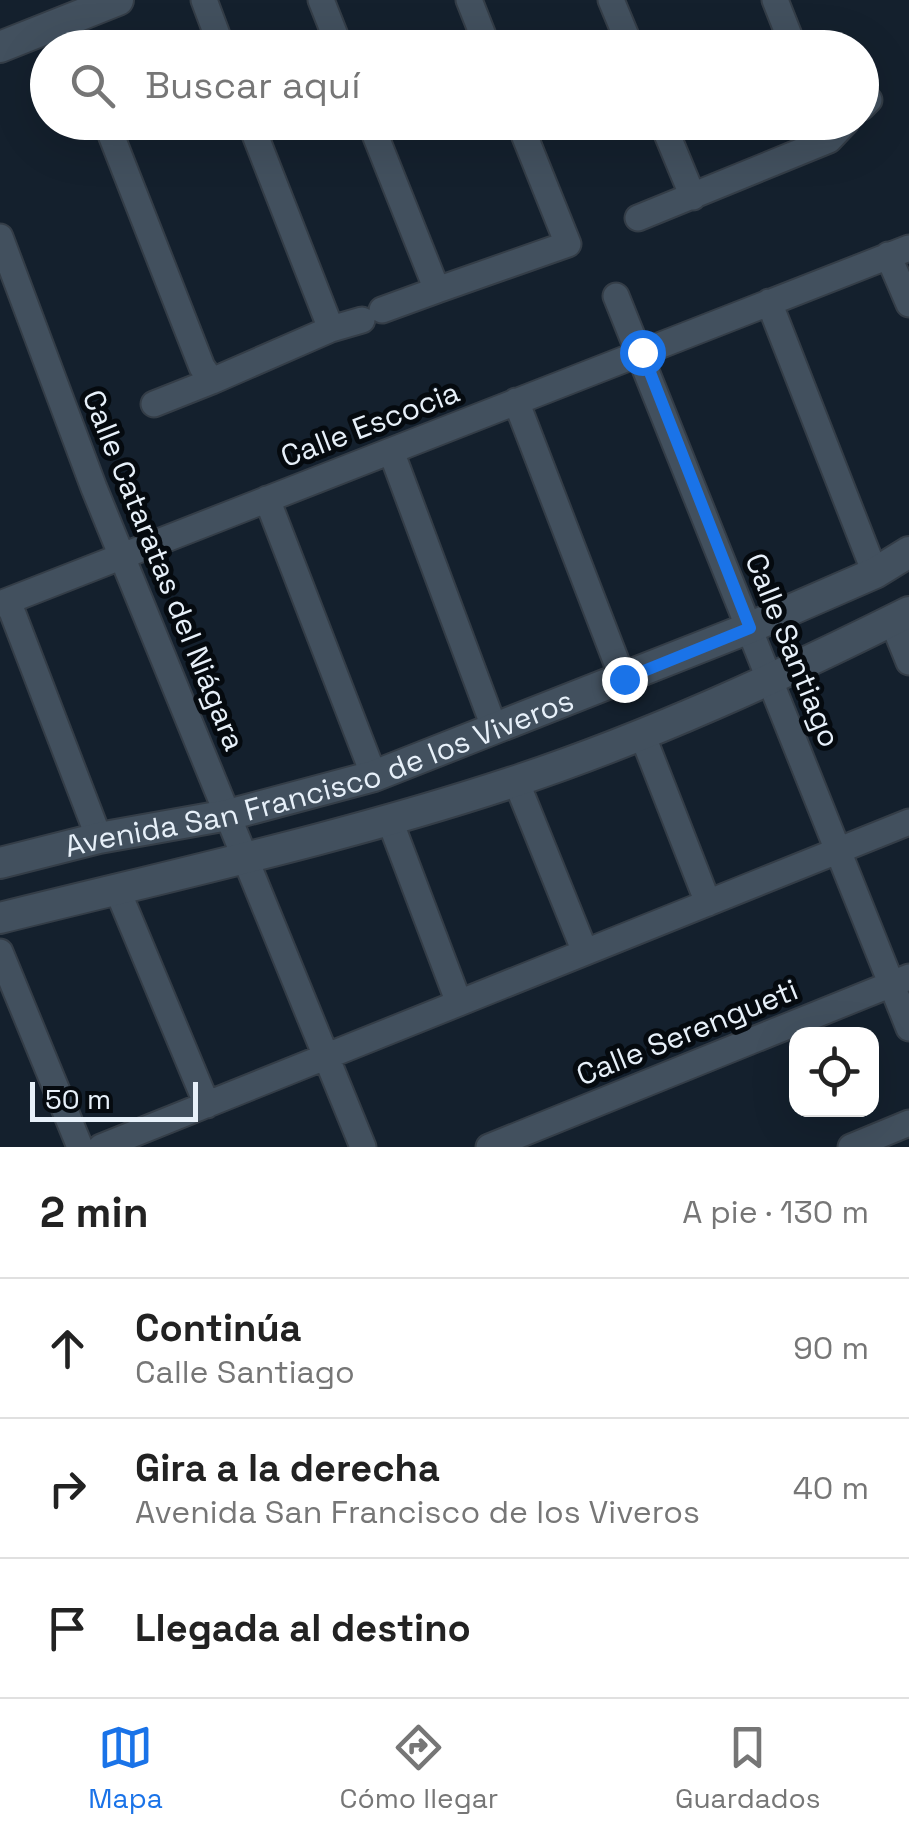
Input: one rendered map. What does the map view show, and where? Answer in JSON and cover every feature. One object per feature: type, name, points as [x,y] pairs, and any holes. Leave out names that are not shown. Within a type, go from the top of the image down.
[{"type":"street","points":[[77,30],[118,0]]},
{"type":"street","points":[[204,0],[215,30]]},
{"type":"street","points":[[321,0],[333,30]]},
{"type":"street","points":[[468,0],[480,30]]},
{"type":"street","points":[[611,0],[624,30]]},
{"type":"street","points":[[775,0],[787,30]]},
{"type":"street","points":[[0,47],[30,42]]},
{"type":"street","points":[[113,140],[202,367],[212,381]]},
{"type":"street","points":[[257,140],[331,329]]},
{"type":"street","points":[[377,140],[437,290]]},
{"type":"street","points":[[154,404],[331,329],[568,244],[526,140]]},
{"type":"street","points":[[669,140],[693,197]]},
{"type":"street","points":[[638,218],[693,197],[809,140]]},
{"type":"street","name":"Calle Cataratas del Niágara","points":[[0,237],[122,556],[363,1147]]},
{"type":"street","points":[[898,251],[909,304]]},
{"type":"street","name":"Calle Escocia","points":[[4,602],[898,251]]},
{"type":"street","name":"Calle Santiago","points":[[616,296],[642,352],[838,851],[900,981],[909,1028]]},
{"type":"street","points":[[769,302],[875,572]]},
{"type":"street","points":[[516,401],[624,679]]},
{"type":"street","points":[[391,450],[494,727]]},
{"type":"street","points":[[267,499],[374,776]]},
{"type":"street","name":"Avenida San Francisco de los Viveros","points":[[0,863],[98,838],[228,815],[374,776],[750,628],[875,572],[909,552]]},
{"type":"street","points":[[4,602],[98,838]]},
{"type":"street","points":[[900,616],[909,662]]},
{"type":"street","name":"Avenida San Francisco de los Viveros","points":[[0,918],[390,821],[516,781],[642,734],[900,616]]},
{"type":"street","points":[[642,734],[708,903]]},
{"type":"street","points":[[516,781],[585,952]]},
{"type":"street","points":[[390,821],[459,1003]]},
{"type":"street","points":[[102,1147],[909,822]]},
{"type":"street","points":[[117,888],[207,1105]]},
{"type":"street","points":[[0,952],[80,1147]]},
{"type":"street","name":"Calle Serengueti","points":[[489,1147],[900,981]]},
{"type":"street","points":[[851,1147],[909,1123]]},
{"type":"route","points":[[624,679],[750,628],[642,352]]}]
